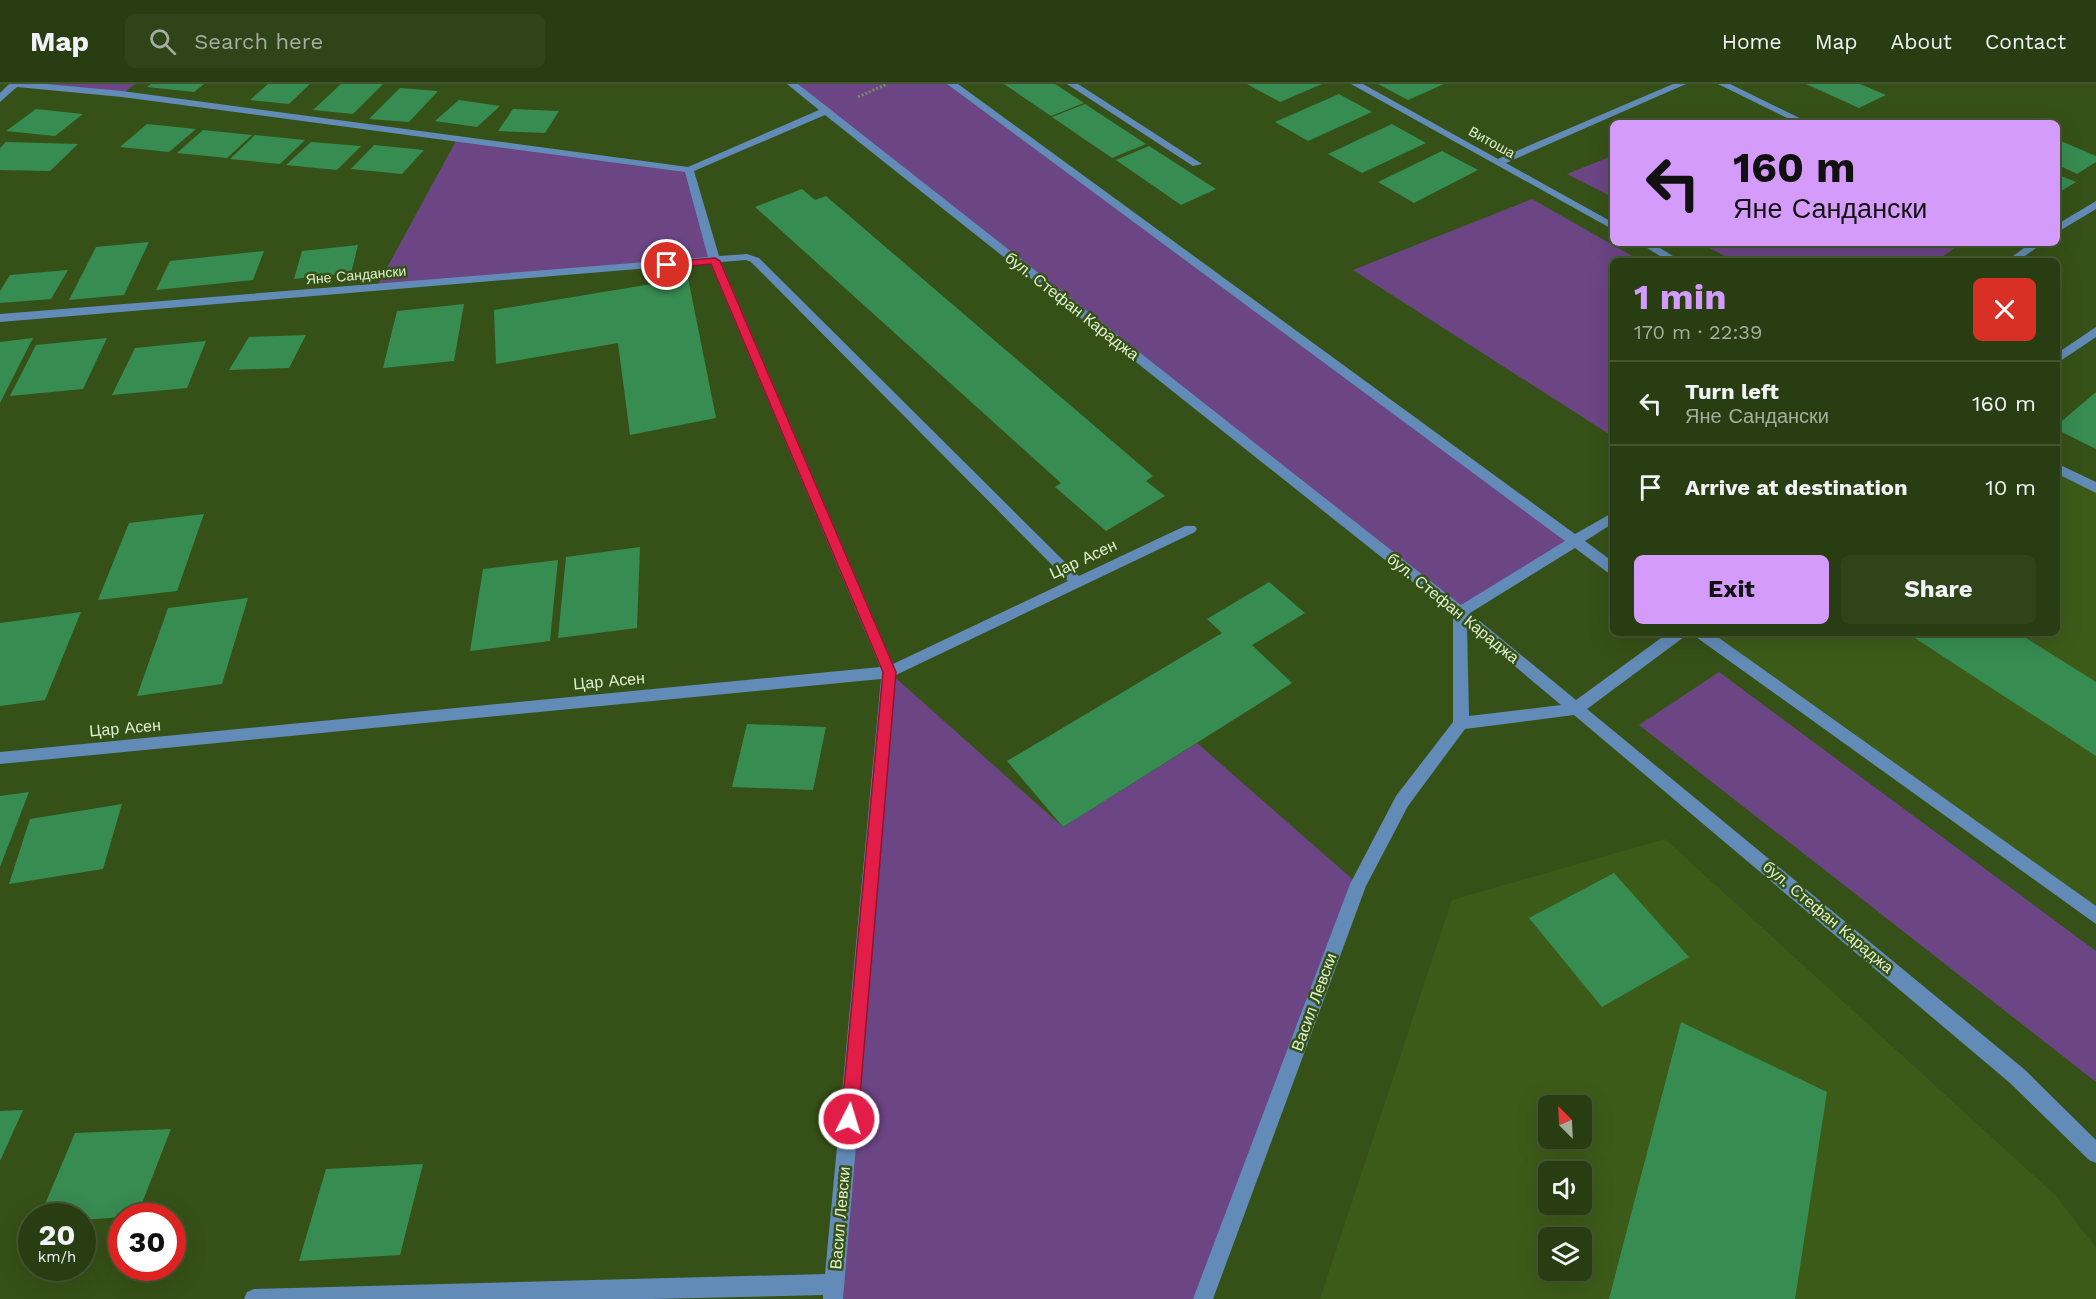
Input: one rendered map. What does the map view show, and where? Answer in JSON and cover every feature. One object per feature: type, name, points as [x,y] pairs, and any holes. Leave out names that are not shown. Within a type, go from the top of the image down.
[{"type":"street","points":[[0,99],[16,84],[122,94],[689,170],[826,111]]},
{"type":"street","points":[[122,94],[135,84]]},
{"type":"street","name":"бул. Стефан Караджа","points":[[792,84],[1460,612],[2000,1061],[2096,1153]]},
{"type":"street","points":[[952,84],[1610,567]]},
{"type":"street","points":[[1072,84],[1197,164]]},
{"type":"street","name":"Витоша","points":[[1356,84],[1610,225]]},
{"type":"street","points":[[1497,163],[1681,84]]},
{"type":"street","points":[[1724,84],[1799,120]]},
{"type":"street","name":"Васил Левски","points":[[689,170],[715,261],[890,672],[834,1291]]},
{"type":"street","points":[[2060,227],[2096,204]]},
{"type":"street","points":[[1649,246],[1671,258]]},
{"type":"street","points":[[2016,258],[2034,246]]},
{"type":"street","name":"Яне Сандански","points":[[0,318],[715,261],[738,257],[755,260],[1077,582]]},
{"type":"street","points":[[2060,357],[2096,331]]},
{"type":"street","points":[[2060,468],[2096,488]]},
{"type":"street","points":[[1610,519],[1460,612],[1461,723],[1575,709],[1675,636]]},
{"type":"street","name":"Цар Асен","points":[[0,758],[890,672],[1190,529]]},
{"type":"street","points":[[1705,636],[2096,916]]},
{"type":"street","name":"Васил Левски","points":[[1203,1299],[1358,884],[1402,801],[1461,723]]},
{"type":"street","points":[[254,1299],[834,1291]]},
{"type":"shaded area","points":[[17,84],[135,84],[122,94]]},
{"type":"shaded area","points":[[792,84],[952,84],[1575,541],[1460,612]]},
{"type":"shaded area","points":[[457,139],[689,170],[715,261],[376,288]]},
{"type":"shaded area","points":[[1610,157],[1610,196],[1567,174]]},
{"type":"shaded area","points":[[1532,199],[1610,243],[1610,246],[1615,246],[1636,258],[1610,258],[1610,435],[1353,270]]},
{"type":"shaded area","points":[[1706,246],[1957,246],[1941,258],[1728,258]]},
{"type":"shaded area","points":[[2060,469],[2096,488],[2096,916],[1705,636],[2060,636]]},
{"type":"shaded area","points":[[889,672],[1063,827],[1197,743],[1358,884],[1203,1299],[833,1299]]},
{"type":"shaded area","points":[[1719,672],[2096,951],[2096,1082],[1639,725]]},
{"type":"shaded area","points":[[1665,839],[2056,1196],[2096,1248],[2096,1299],[1320,1299],[1452,900]]},
{"type":"building","points":[[151,84],[204,84],[194,92],[147,87]]},
{"type":"building","points":[[268,84],[310,84],[289,104],[250,100]]},
{"type":"building","points":[[341,84],[383,84],[353,114],[313,110]]},
{"type":"building","points":[[1004,84],[1055,84],[1084,103],[1051,116]]},
{"type":"building","points":[[1247,84],[1322,84],[1280,102]]},
{"type":"building","points":[[1378,84],[1444,84],[1408,100]]},
{"type":"building","points":[[1806,84],[1860,84],[1886,95],[1859,108]]},
{"type":"building","points":[[400,88],[438,91],[409,122],[369,119]]},
{"type":"building","points":[[1339,94],[1372,112],[1308,141],[1275,122]]},
{"type":"building","points":[[459,100],[500,106],[477,127],[435,121]]},
{"type":"building","points":[[1085,104],[1146,144],[1112,158],[1052,117]]},
{"type":"building","points":[[36,109],[83,114],[55,136],[6,131]]},
{"type":"building","points":[[513,109],[559,111],[545,133],[498,131]]},
{"type":"building","points":[[147,124],[196,129],[169,152],[120,147]]},
{"type":"building","points":[[1392,124],[1426,143],[1362,173],[1328,154]]},
{"type":"building","points":[[203,130],[252,135],[227,158],[177,153]]},
{"type":"building","points":[[255,135],[305,140],[280,164],[230,159]]},
{"type":"building","points":[[2060,141],[2096,156],[2096,162],[2077,174],[2060,166]]},
{"type":"building","points":[[6,142],[78,144],[50,171],[0,170],[0,148]]},
{"type":"building","points":[[311,142],[361,146],[337,170],[286,165]]},
{"type":"building","points":[[374,145],[424,150],[402,174],[351,169]]},
{"type":"building","points":[[1149,146],[1216,189],[1181,205],[1116,160]]},
{"type":"building","points":[[1442,151],[1478,170],[1414,203],[1378,182]]},
{"type":"building","points":[[2060,176],[2076,182],[2060,192]]},
{"type":"building","points":[[802,189],[815,200],[826,196],[1153,476],[1146,481],[1165,496],[1106,531],[1055,487],[1061,483],[755,207]]},
{"type":"building","points":[[149,242],[124,295],[69,300],[96,247]]},
{"type":"building","points":[[358,245],[351,273],[294,279],[302,251]]},
{"type":"building","points":[[264,251],[253,280],[156,290],[170,261]]},
{"type":"building","points":[[68,270],[51,299],[0,303],[0,291],[10,275]]},
{"type":"building","points":[[688,278],[716,418],[630,435],[618,343],[496,364],[494,310]]},
{"type":"building","points":[[464,304],[454,361],[383,368],[397,311]]},
{"type":"building","points":[[306,335],[289,368],[229,370],[249,337]]},
{"type":"building","points":[[33,338],[0,403],[0,342]]},
{"type":"building","points":[[107,338],[83,389],[10,396],[36,345]]},
{"type":"building","points":[[206,341],[187,388],[112,395],[135,348]]},
{"type":"building","points":[[2096,392],[2096,449],[2060,431],[2060,423]]},
{"type":"building","points":[[204,514],[177,591],[98,600],[129,523]]},
{"type":"building","points":[[640,547],[637,628],[558,638],[566,557]]},
{"type":"building","points":[[558,560],[550,641],[470,651],[483,569]]},
{"type":"building","points":[[1269,582],[1305,613],[1252,645],[1292,683],[1063,827],[1007,761],[1222,633],[1207,619]]},
{"type":"building","points":[[248,598],[222,684],[137,696],[168,608]]},
{"type":"building","points":[[81,612],[45,700],[0,706],[0,623]]},
{"type":"building","points":[[1912,636],[2023,636],[2096,682],[2096,756]]},
{"type":"building","points":[[747,724],[826,727],[813,790],[732,787]]},
{"type":"building","points":[[29,792],[0,867],[0,796]]},
{"type":"building","points":[[122,804],[103,869],[9,884],[30,819]]},
{"type":"building","points":[[1614,873],[1689,957],[1602,1007],[1529,918]]},
{"type":"building","points":[[1681,1022],[1827,1092],[1795,1299],[1609,1299]]},
{"type":"building","points":[[23,1110],[0,1161],[0,1111]]},
{"type":"building","points":[[171,1129],[142,1203],[108,1203],[108,1218],[96,1219],[96,1203],[45,1203],[75,1133]]},
{"type":"building","points":[[423,1164],[400,1255],[299,1261],[326,1169]]},
{"type":"route","points":[[667,265],[715,261],[890,672],[849,1119]]}]
